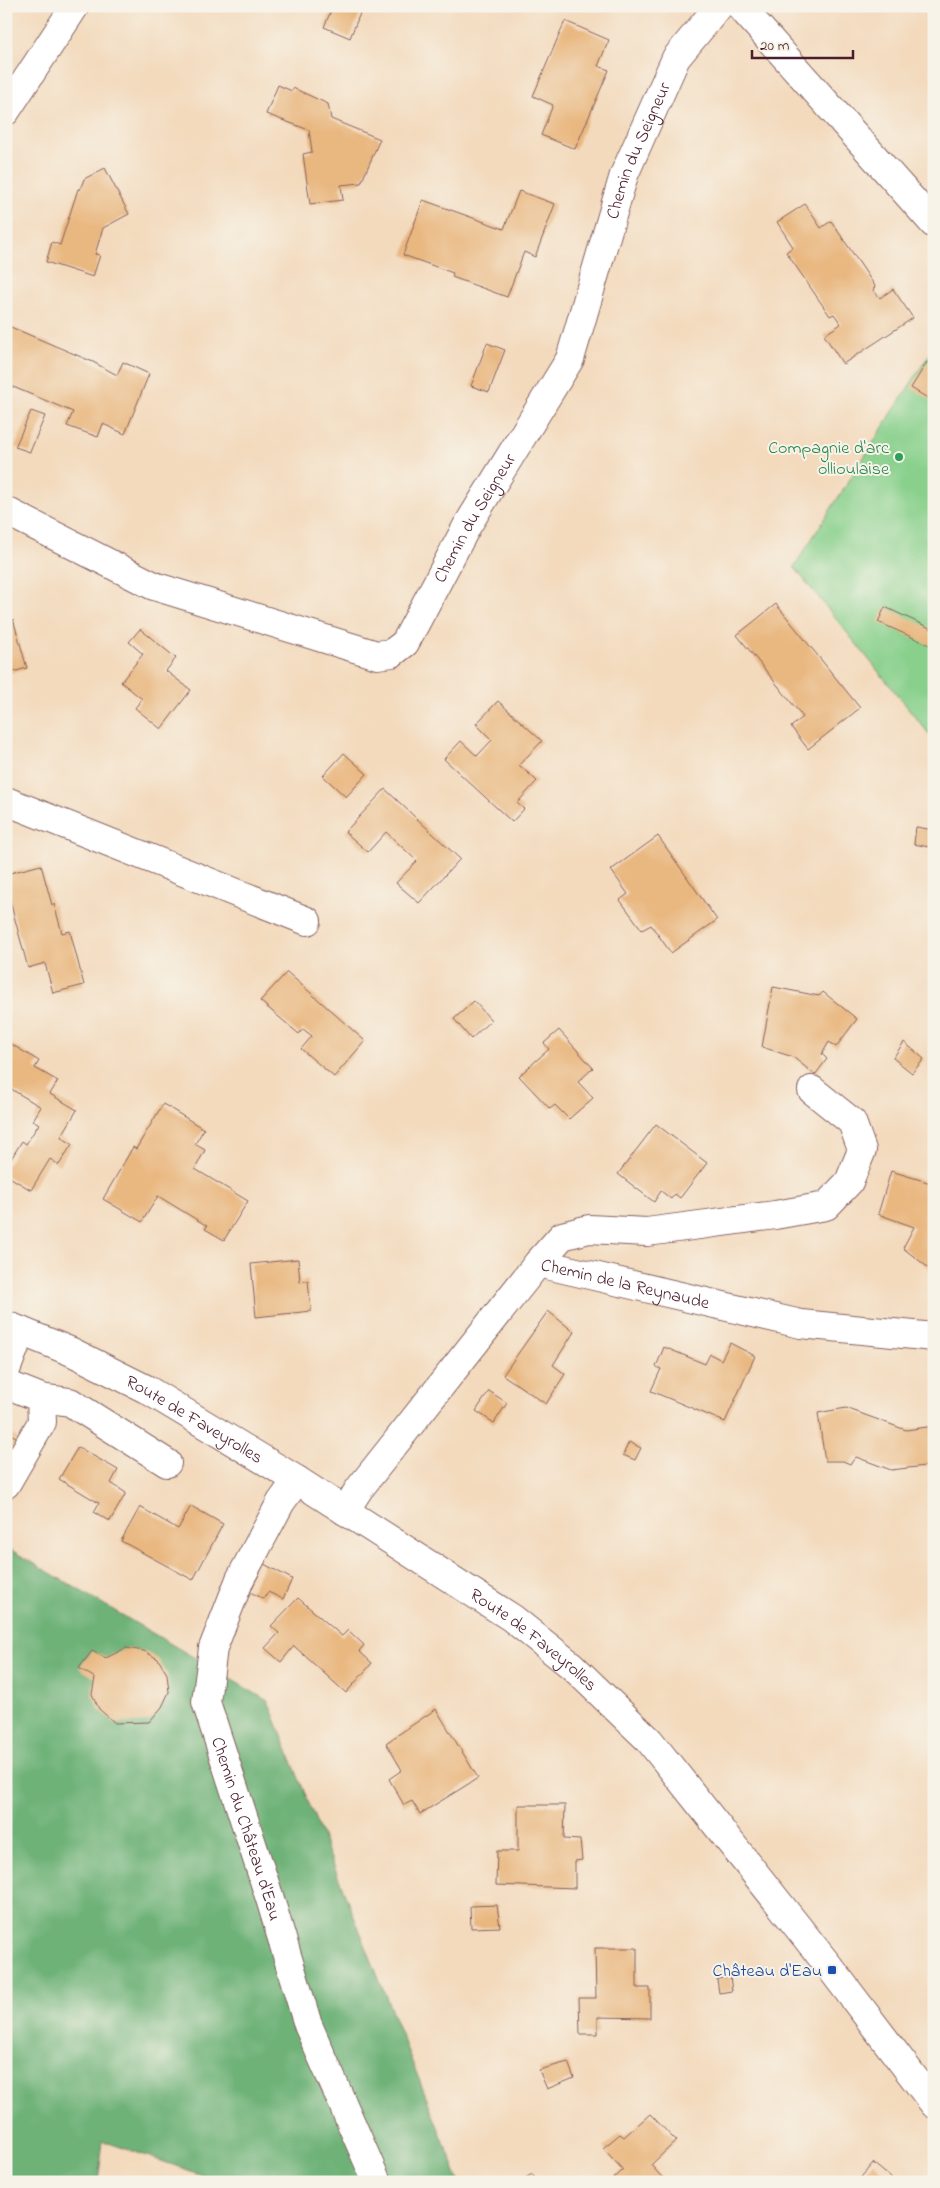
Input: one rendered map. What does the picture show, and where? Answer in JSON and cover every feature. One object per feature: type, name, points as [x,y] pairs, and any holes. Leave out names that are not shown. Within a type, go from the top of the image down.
[{"type":"street","points":[[6,111],[74,6]]},
{"type":"street","name":"Chemin du Seigneur","points":[[6,511],[154,586],[377,655],[392,654],[405,643],[467,526],[570,359],[624,175],[676,58],[719,6]]},
{"type":"street","points":[[740,6],[934,224]]},
{"type":"street","points":[[6,801],[307,921]]},
{"type":"street","points":[[538,1263],[562,1236],[589,1229],[646,1232],[775,1215],[826,1206],[849,1182],[862,1150],[852,1122],[812,1090]]},
{"type":"street","name":"Chemin de la Reynaude","points":[[345,1510],[538,1263],[800,1324],[934,1337]]},
{"type":"street","points":[[6,1370],[13,1328]]},
{"type":"street","name":"Route de Faveyrolles","points":[[13,1328],[72,1352],[146,1389],[345,1510],[512,1618],[572,1666],[649,1740],[832,1970],[934,2104]]},
{"type":"street","points":[[6,1384],[41,1398],[70,1402],[167,1463]]},
{"type":"street","points":[[6,1484],[42,1422],[41,1398]]},
{"type":"street","name":"Chemin du Château d'Eau","points":[[296,1480],[281,1502],[240,1579],[213,1648],[206,1702],[270,1899],[308,2025],[377,2182]]},
{"type":"green space","name":"Compagnie d'arc ollioulaise","points":[[934,347],[934,740],[794,567]]},
{"type":"green space","points":[[6,1547],[268,1701],[460,2182],[223,2182],[103,2141],[98,2182],[6,2182]]},
{"type":"building","points":[[333,6],[363,6],[350,38],[324,27]]},
{"type":"building","points":[[565,21],[609,40],[598,66],[609,70],[575,149],[541,135],[553,105],[533,96]]},
{"type":"building","points":[[278,85],[292,91],[293,88],[328,104],[331,119],[380,139],[361,183],[341,185],[343,200],[310,204],[303,154],[312,152],[309,130],[266,114]]},
{"type":"building","points":[[105,168],[129,214],[103,228],[95,254],[100,255],[93,277],[46,262],[52,242],[60,245],[78,189],[80,190],[84,179]]},
{"type":"building","points":[[519,191],[555,204],[535,257],[524,252],[507,297],[452,277],[453,273],[403,255],[423,200],[504,229]]},
{"type":"building","points":[[805,204],[821,228],[831,221],[875,286],[873,290],[880,298],[893,289],[913,318],[843,364],[824,335],[841,324],[834,314],[830,316],[786,252],[793,247],[777,222]]},
{"type":"building","points":[[6,325],[93,362],[117,375],[123,362],[149,374],[125,434],[103,424],[98,437],[67,426],[73,412],[6,384]]},
{"type":"building","points":[[487,343],[505,350],[489,392],[471,386]]},
{"type":"building","points":[[927,362],[934,366],[934,402],[911,388]]},
{"type":"building","points":[[31,411],[45,416],[30,452],[15,447]]},
{"type":"building","points":[[776,604],[860,708],[808,749],[791,727],[803,717],[737,635]]},
{"type":"building","points":[[885,607],[934,630],[934,647],[878,622]]},
{"type":"building","points":[[13,619],[27,668],[6,674],[6,632],[8,634]]},
{"type":"building","points":[[140,629],[176,658],[166,671],[191,690],[161,729],[135,708],[142,699],[121,682],[143,654],[129,642]]},
{"type":"building","points":[[498,701],[542,741],[519,765],[537,781],[517,803],[524,809],[512,822],[444,759],[461,741],[477,756],[492,740],[476,724]]},
{"type":"building","points":[[344,753],[367,774],[346,797],[323,776]]},
{"type":"building","points":[[385,789],[460,859],[419,903],[396,883],[417,861],[386,832],[368,852],[345,832]]},
{"type":"building","points":[[916,827],[934,830],[934,848],[914,844]]},
{"type":"building","points":[[658,836],[717,920],[671,953],[651,925],[642,930],[620,900],[628,894],[611,870]]},
{"type":"building","points":[[41,865],[62,933],[70,931],[84,985],[53,993],[45,963],[28,968],[6,886],[6,874]]},
{"type":"building","points":[[287,972],[365,1041],[334,1077],[301,1049],[312,1036],[303,1029],[299,1034],[260,1001]]},
{"type":"building","points":[[773,987],[819,996],[823,992],[857,1019],[836,1047],[829,1042],[822,1054],[827,1059],[815,1075],[793,1057],[762,1047]]},
{"type":"building","points":[[474,1001],[491,1020],[471,1039],[454,1019]]},
{"type":"building","points":[[559,1030],[593,1068],[578,1082],[593,1098],[569,1119],[555,1105],[550,1109],[519,1076],[549,1049],[544,1043]]},
{"type":"building","points":[[6,1041],[39,1061],[35,1068],[58,1081],[50,1094],[77,1110],[61,1137],[72,1144],[59,1165],[50,1159],[31,1190],[6,1175],[6,1167],[22,1141],[26,1144],[39,1124],[33,1120],[41,1107],[6,1086]]},
{"type":"building","points":[[904,1042],[924,1059],[912,1073],[893,1058]]},
{"type":"building","points":[[163,1104],[204,1129],[195,1144],[205,1150],[195,1169],[248,1201],[224,1240],[205,1229],[207,1226],[158,1196],[142,1222],[103,1199],[133,1147],[136,1149]]},
{"type":"building","points":[[656,1124],[707,1163],[680,1198],[675,1194],[671,1199],[661,1191],[654,1202],[618,1174]]},
{"type":"building","points":[[891,1171],[934,1184],[934,1272],[903,1248],[914,1227],[878,1214]]},
{"type":"building","points":[[298,1259],[300,1282],[308,1280],[311,1311],[256,1317],[251,1264]]},
{"type":"building","points":[[548,1311],[574,1332],[553,1365],[565,1374],[546,1404],[503,1375]]},
{"type":"building","points":[[730,1343],[755,1356],[725,1422],[651,1391],[661,1369],[656,1367],[664,1347],[705,1364],[710,1354],[721,1360]]},
{"type":"building","points":[[489,1391],[507,1403],[494,1423],[476,1411]]},
{"type":"building","points":[[846,1408],[906,1430],[934,1426],[934,1465],[891,1470],[856,1457],[850,1464],[843,1461],[825,1461],[818,1413]]},
{"type":"building","points":[[6,1432],[20,1439],[6,1463]]},
{"type":"building","points":[[629,1442],[641,1448],[635,1460],[623,1455]]},
{"type":"building","points":[[78,1447],[118,1470],[111,1483],[126,1493],[110,1521],[94,1512],[99,1503],[59,1479]]},
{"type":"building","points":[[191,1506],[223,1524],[193,1580],[121,1541],[140,1507],[178,1529]]},
{"type":"building","points":[[264,1564],[292,1579],[283,1599],[268,1592],[264,1599],[250,1592]]},
{"type":"building","points":[[298,1598],[342,1636],[348,1630],[364,1645],[359,1651],[372,1663],[346,1693],[294,1646],[281,1662],[265,1648],[279,1633],[271,1626]]},
{"type":"building","points":[[126,1648],[144,1651],[158,1659],[167,1674],[169,1692],[162,1707],[149,1722],[115,1723],[99,1709],[92,1694],[95,1678],[79,1668],[92,1651],[106,1658]]},
{"type":"building","points":[[436,1709],[478,1778],[420,1814],[412,1801],[404,1805],[389,1779],[402,1770],[386,1743]]},
{"type":"building","points":[[518,1805],[565,1805],[564,1839],[580,1840],[582,1860],[575,1861],[575,1888],[496,1885],[497,1851],[518,1851]]},
{"type":"building","points":[[497,1905],[500,1927],[471,1928],[470,1906]]},
{"type":"building","points":[[595,1948],[637,1948],[637,1988],[650,1988],[650,2018],[598,2017],[598,2034],[580,2034],[579,1998],[596,1998]]},
{"type":"building","points":[[730,1977],[732,1991],[719,1993],[717,1979]]},
{"type":"building","points":[[568,2062],[574,2078],[547,2089],[539,2070]]},
{"type":"building","points":[[650,2114],[676,2141],[651,2165],[666,2182],[610,2182],[623,2170],[603,2148],[620,2134],[624,2137]]},
{"type":"building","points":[[873,2163],[896,2182],[857,2182]]},
{"type":"building","points":[[532,2174],[537,2182],[519,2182]]},
{"type":"place","name":"Compagnie d'arc ollioulaise","points":[[899,457]]},
{"type":"place","name":"Château d'Eau","points":[[832,1970]]}]
